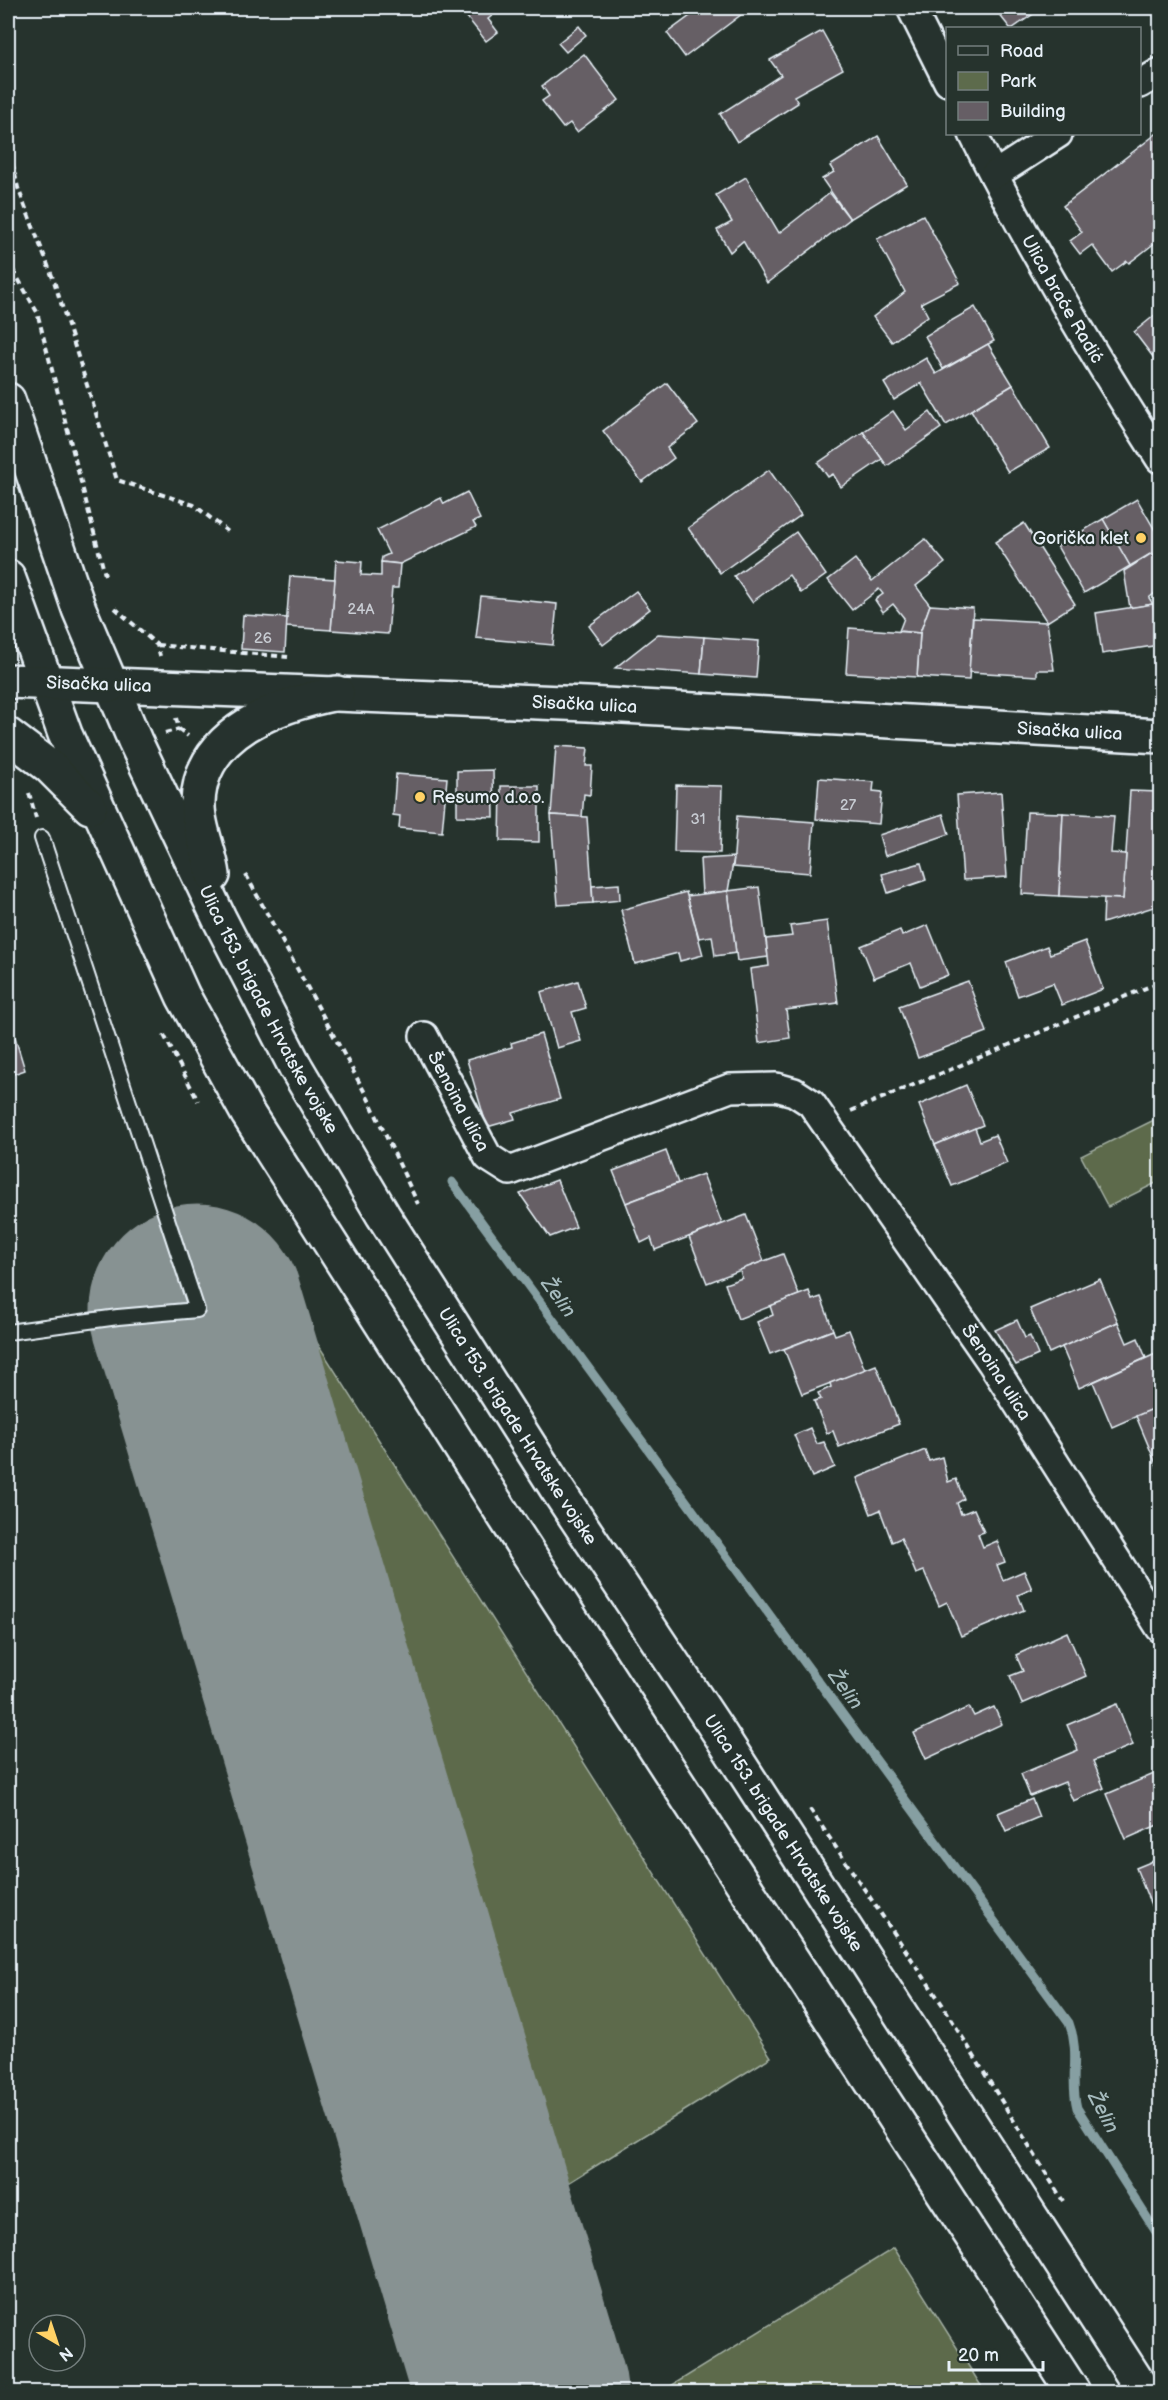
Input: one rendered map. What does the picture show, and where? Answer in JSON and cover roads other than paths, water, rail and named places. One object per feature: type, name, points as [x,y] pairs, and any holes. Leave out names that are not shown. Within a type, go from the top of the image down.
[{"type":"main road","name":"Ulica 153. brigade Hrvatske vojske","points":[[8,400],[79,609],[135,741],[219,918],[295,1066],[382,1215],[1144,2392]]},
{"type":"main road","points":[[8,577],[65,734],[183,996],[248,1114],[523,1545],[1073,2392]]},
{"type":"main road","name":"Sisačka ulica","points":[[8,681],[599,704],[1161,736]]},
{"type":"main road","points":[[219,918],[210,852],[198,804],[201,779],[214,756],[248,723],[267,712],[302,700],[337,693]]},
{"type":"main road","points":[[8,735],[50,767],[107,824]]},
{"type":"street","points":[[911,8],[946,78]]},
{"type":"street","points":[[1141,83],[1161,72]]},
{"type":"street","name":"Ulica braće Radić","points":[[974,135],[1040,265],[1088,348],[1161,459]]},
{"type":"street","points":[[994,175],[1056,135]]},
{"type":"street","name":"Šenoina ulica","points":[[424,1036],[488,1158],[510,1171],[730,1088],[776,1087],[794,1092],[811,1103],[991,1362],[1161,1629]]},
{"type":"lane","points":[[8,1332],[118,1317],[197,1310],[42,838]]},
{"type":"waterway","name":"Želin","points":[[452,1182],[1069,2023],[1074,2045],[1074,2086],[1077,2108],[1160,2238]]},
{"type":"place","name":"Gorička klet","points":[[1141,538]]},
{"type":"place","name":"Resumo d.o.o.","points":[[420,797]]}]
